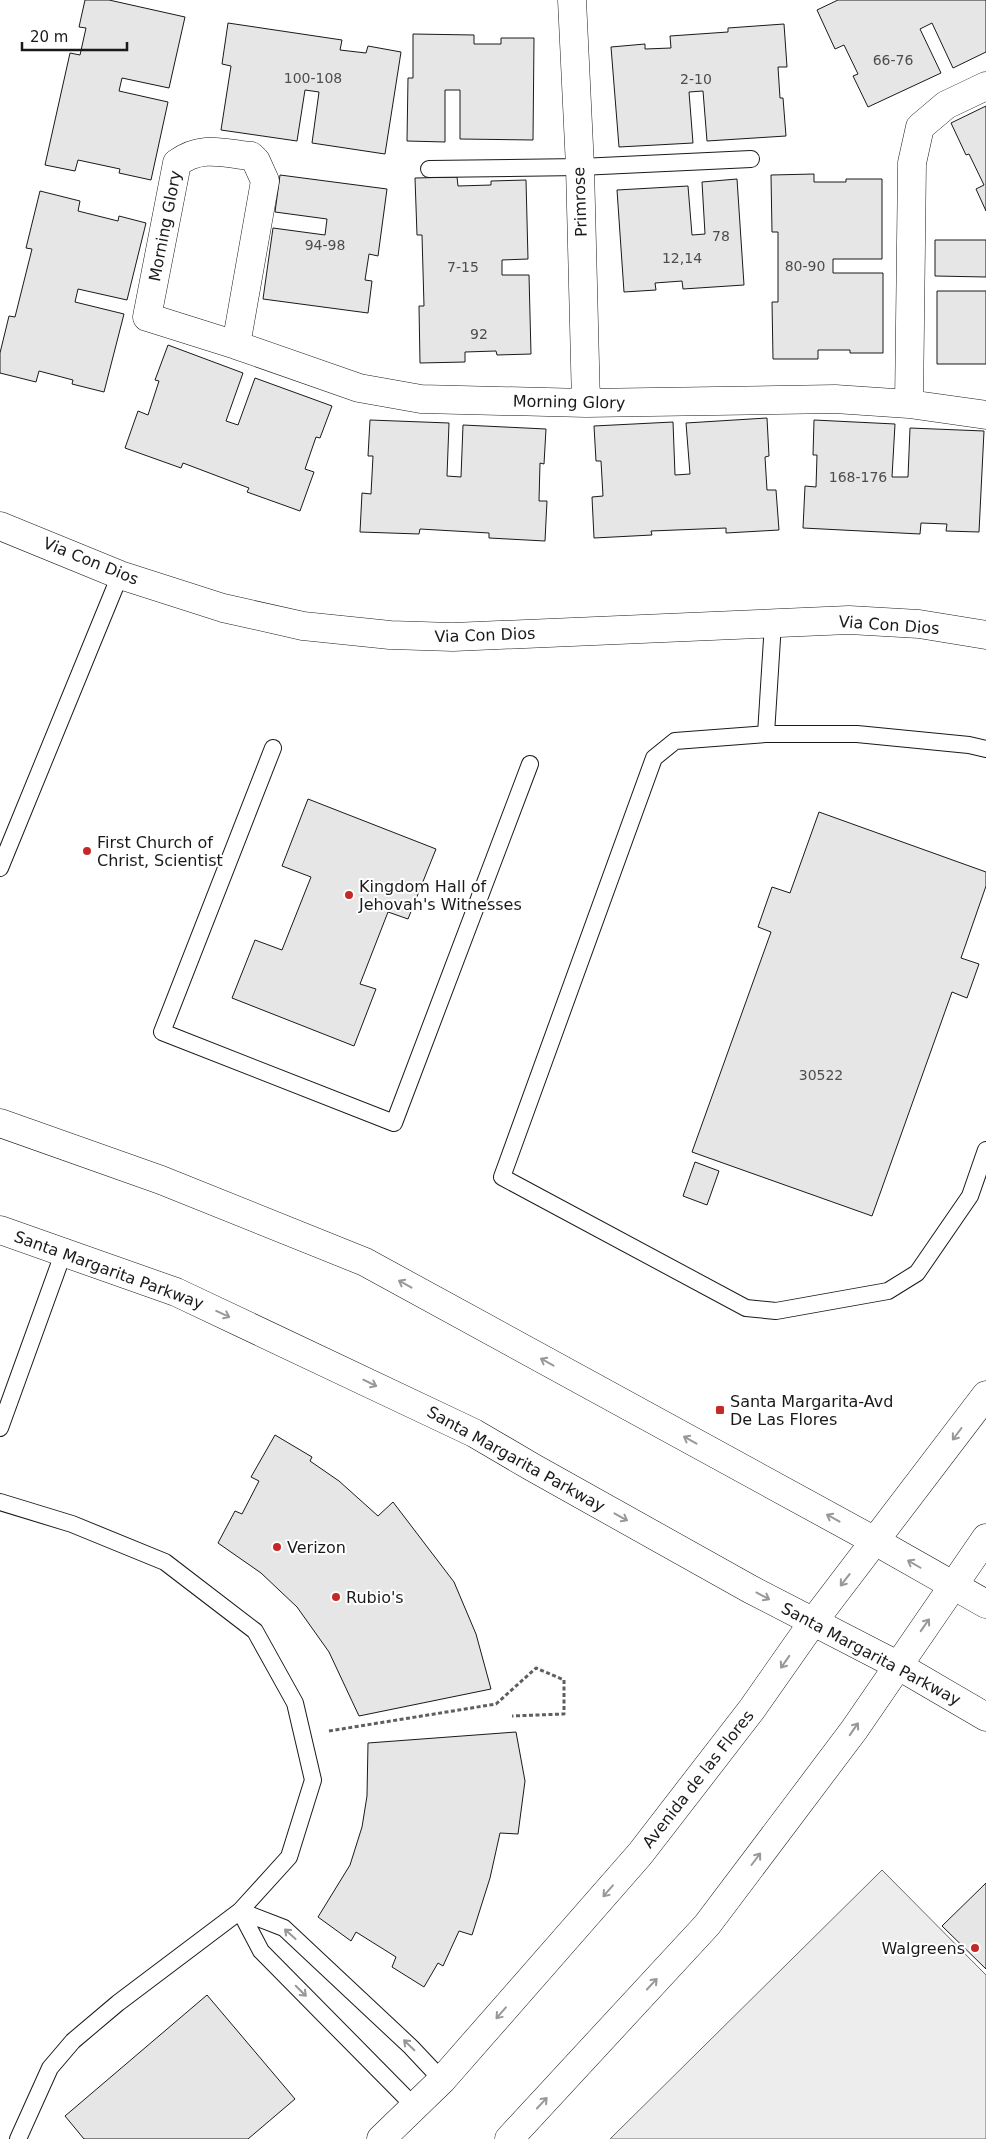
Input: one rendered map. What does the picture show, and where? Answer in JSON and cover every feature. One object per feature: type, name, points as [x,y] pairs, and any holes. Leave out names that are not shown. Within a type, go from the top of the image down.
[{"type":"main road","name":"Primrose","points":[[572,0],[580,167],[586,404]]},
{"type":"main road","points":[[909,404],[912,163],[920,127],[946,106],[986,86]]},
{"type":"main road","name":"Morning Glory","points":[[236,345],[266,181],[251,156],[200,151],[188,155],[177,163],[148,317],[236,345],[359,388],[421,398],[586,404],[834,399],[909,404],[986,415]]},
{"type":"main road","name":"Via Con Dios","points":[[0,526],[120,575],[223,608],[303,626],[390,635],[453,638],[849,620],[920,624],[986,634]]},
{"type":"main road","points":[[0,1123],[161,1180],[365,1262],[875,1541],[986,1604]]},
{"type":"main road","name":"Santa Margarita Parkway","points":[[0,1230],[176,1292],[474,1433],[532,1468],[813,1622],[897,1665],[986,1716]]},
{"type":"main road","name":"Avenida de las Flores","points":[[381,2139],[442,2080],[640,1854],[752,1709],[813,1622],[986,1395]]},
{"type":"main road","points":[[509,2139],[707,1925],[854,1730],[986,1538]]},
{"type":"lane","points":[[429,169],[580,167],[751,159]]},
{"type":"lane","points":[[0,868],[120,575]]},
{"type":"lane","points":[[766,734],[773,623]]},
{"type":"lane","points":[[986,749],[969,745],[857,734],[766,734],[675,741],[654,758],[502,1177],[746,1308],[776,1311],[888,1291],[917,1273],[970,1196],[986,1150]]},
{"type":"lane","points":[[273,748],[162,1032],[394,1123],[530,764]]},
{"type":"lane","points":[[0,1428],[64,1251]]},
{"type":"lane","points":[[0,1502],[80,1528],[165,1562],[255,1631],[295,1703],[313,1780],[289,1857],[240,1911],[118,2003],[72,2041],[50,2068],[18,2139]]},
{"type":"lane","points":[[240,1911],[284,1928],[412,2047],[442,2080]]},
{"type":"lane","points":[[240,1911],[262,1951],[415,2107]]},
{"type":"path","points":[[302,1735],[496,1704],[536,1668],[564,1680],[564,1714],[512,1716]]},
{"type":"shaded area","points":[[882,1870],[986,1975],[986,2139],[610,2139]]},
{"type":"building","points":[[85,0],[109,0],[185,17],[169,88],[122,78],[119,91],[168,102],[151,180],[119,173],[120,169],[78,160],[75,171],[45,165],[70,53],[80,55],[86,28],[79,27]]},
{"type":"building","points":[[838,0],[986,0],[986,52],[953,68],[932,23],[920,29],[941,73],[868,107],[853,76],[858,74],[844,45],[835,49],[817,10]]},
{"type":"building","points":[[228,23],[342,40],[340,50],[366,53],[368,46],[401,52],[385,154],[312,143],[319,92],[305,90],[297,141],[221,130],[231,66],[222,64]]},
{"type":"building","points":[[784,24],[787,67],[778,67],[780,98],[783,98],[786,136],[707,141],[703,91],[689,92],[693,143],[619,147],[611,47],[645,44],[645,49],[671,48],[670,36],[728,32],[728,28]]},
{"type":"building","points":[[413,34],[474,35],[474,44],[501,44],[501,38],[534,38],[533,140],[460,139],[460,90],[445,90],[445,142],[407,141],[408,78],[413,78]]},
{"type":"building","points":[[986,106],[986,211],[976,189],[984,185],[969,154],[966,155],[951,123]]},
{"type":"building","points":[[814,174],[814,182],[846,182],[846,179],[882,179],[882,259],[833,259],[833,273],[883,273],[883,353],[850,353],[850,350],[818,350],[818,359],[773,359],[772,302],[778,302],[778,232],[772,232],[771,175]]},
{"type":"building","points":[[280,175],[387,189],[378,256],[369,254],[365,280],[372,281],[368,313],[263,299],[273,228],[325,235],[327,219],[275,212]]},
{"type":"building","points":[[457,177],[458,186],[491,185],[491,181],[526,180],[528,259],[502,260],[502,275],[529,275],[531,354],[497,355],[496,351],[465,352],[465,362],[420,363],[419,306],[424,306],[422,235],[417,235],[415,178]]},
{"type":"building","points":[[737,179],[744,285],[683,289],[682,281],[655,283],[656,290],[624,292],[617,190],[688,186],[692,235],[705,234],[702,182]]},
{"type":"building","points":[[40,191],[80,201],[78,211],[118,221],[119,216],[146,223],[127,300],[78,289],[75,302],[124,314],[104,392],[72,384],[73,380],[39,371],[36,382],[0,373],[0,353],[9,316],[15,317],[32,249],[26,248]]},
{"type":"building","points":[[935,240],[986,240],[986,277],[935,276]]},
{"type":"building","points":[[937,291],[986,291],[986,364],[937,364]]},
{"type":"building","points":[[168,345],[243,373],[226,421],[238,425],[255,378],[332,406],[320,438],[316,437],[305,469],[314,472],[300,511],[247,492],[249,488],[183,463],[181,468],[125,448],[138,411],[148,415],[159,381],[155,380]]},
{"type":"building","points":[[767,418],[769,456],[765,457],[767,490],[776,490],[779,530],[726,533],[726,528],[651,531],[652,535],[594,538],[592,497],[603,496],[601,461],[596,461],[594,426],[673,422],[675,475],[690,474],[686,423]]},
{"type":"building","points":[[370,420],[449,423],[447,476],[461,477],[463,425],[546,429],[544,464],[540,463],[539,501],[547,501],[545,541],[489,538],[489,533],[420,529],[419,534],[360,532],[362,493],[371,494],[373,456],[368,456]]},
{"type":"building","points":[[814,420],[895,424],[892,477],[908,477],[910,428],[984,431],[979,532],[946,531],[947,524],[921,523],[920,534],[803,528],[805,486],[816,487],[817,455],[813,455]]},
{"type":"building","points":[[308,799],[436,849],[408,919],[388,912],[360,984],[376,989],[354,1046],[232,998],[255,940],[282,950],[311,877],[282,866]]},
{"type":"building","points":[[819,812],[986,872],[986,886],[961,958],[979,964],[967,998],[952,992],[872,1216],[692,1152],[771,932],[758,927],[772,887],[790,893]]},
{"type":"building","points":[[695,1162],[719,1171],[707,1205],[683,1196]]},
{"type":"building","points":[[275,1435],[312,1457],[310,1461],[339,1481],[378,1516],[393,1502],[454,1582],[476,1634],[491,1689],[359,1716],[329,1652],[297,1607],[261,1573],[218,1543],[235,1511],[242,1514],[259,1481],[251,1477]]},
{"type":"building","points":[[516,1732],[525,1781],[518,1834],[500,1833],[490,1878],[472,1935],[459,1931],[443,1966],[438,1963],[424,1987],[392,1967],[396,1957],[356,1932],[351,1941],[318,1917],[350,1865],[362,1827],[367,1796],[368,1743]]},
{"type":"building","name":"Walgreens","points":[[986,1883],[986,1969],[942,1926]]},
{"type":"building","points":[[207,1995],[295,2099],[248,2139],[84,2139],[65,2116]]},
{"type":"place","name":"First Church of Christ, Scientist","points":[[87,851]]},
{"type":"place","name":"Kingdom Hall of Jehovah's Witnesses","points":[[349,895]]},
{"type":"place","name":"Santa Margarita-Avd De Las Flores","points":[[720,1410]]},
{"type":"place","name":"Verizon","points":[[277,1547]]},
{"type":"place","name":"Rubio's","points":[[336,1597]]},
{"type":"place","name":"Walgreens","points":[[975,1948]]}]
